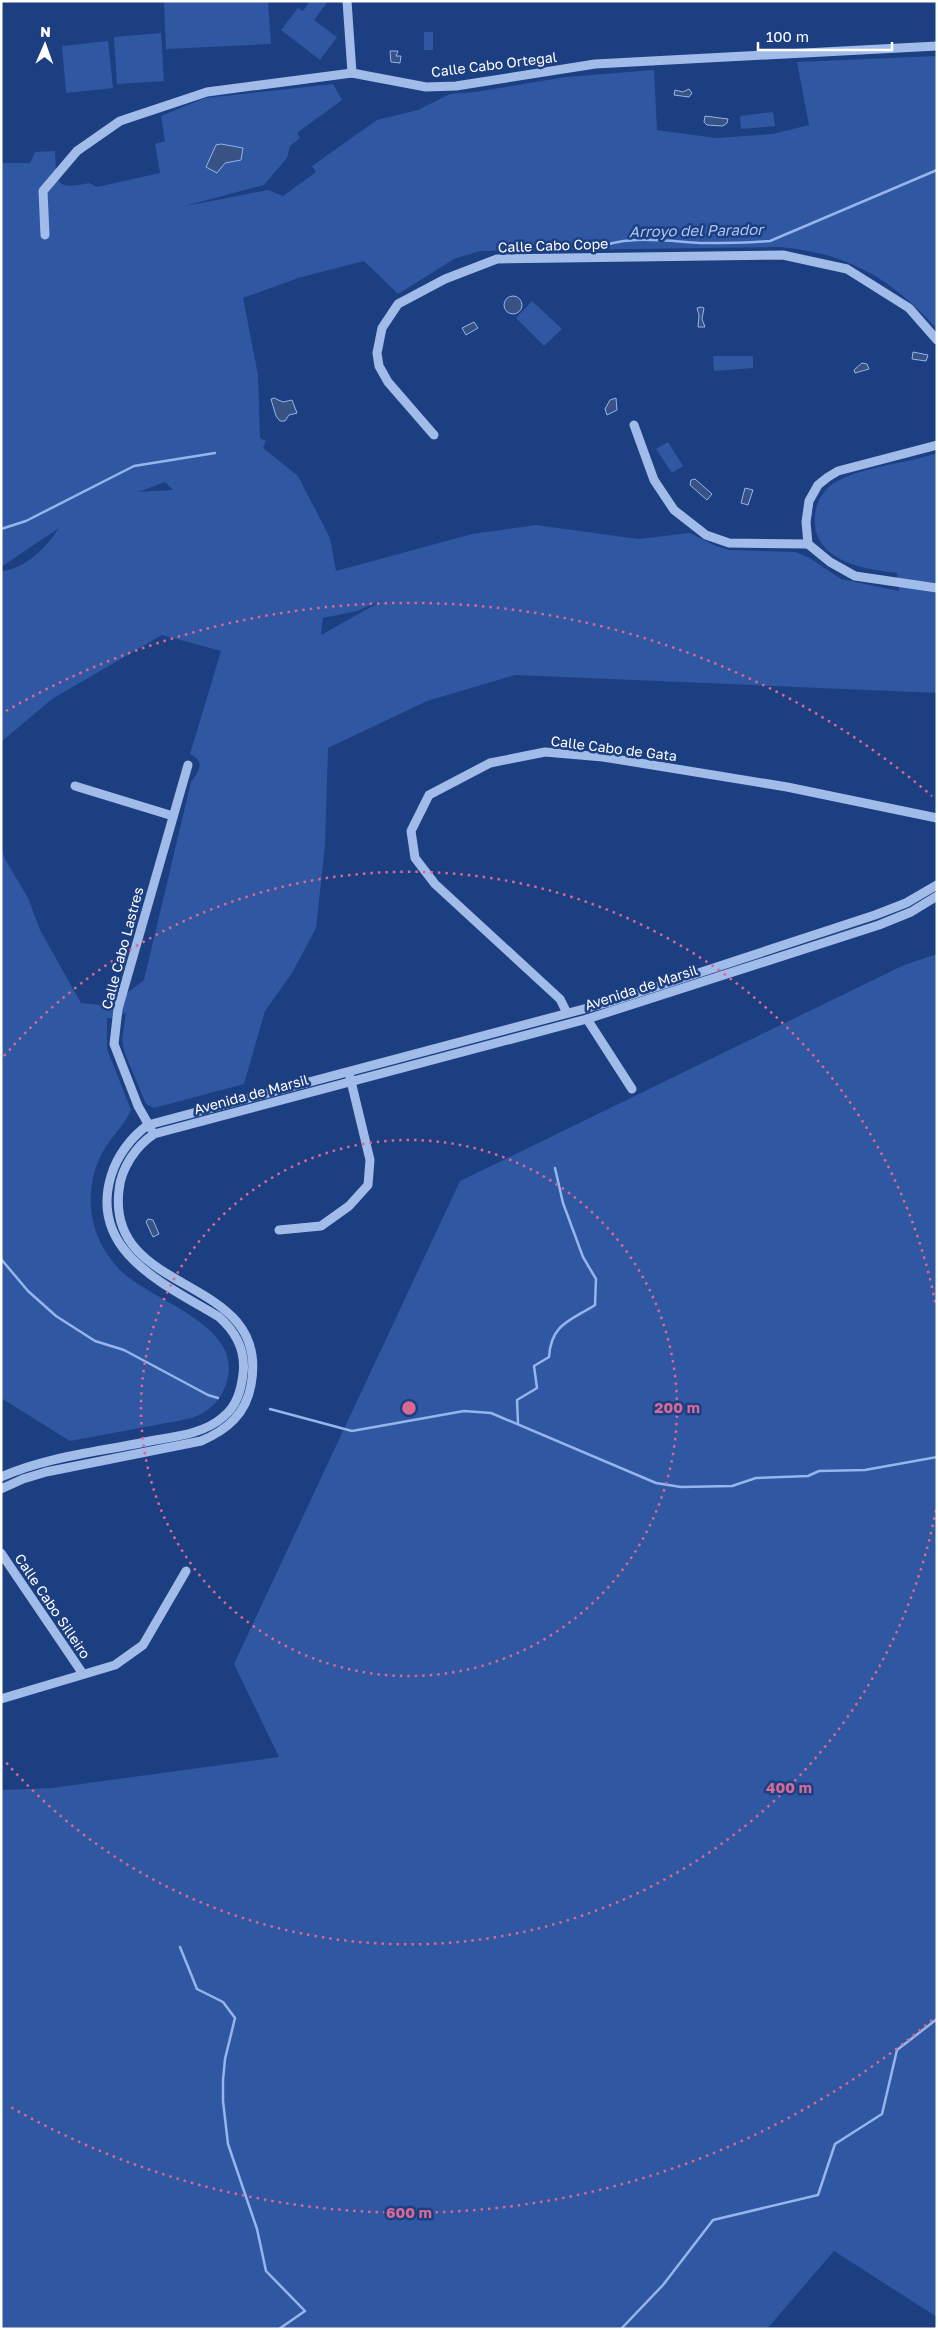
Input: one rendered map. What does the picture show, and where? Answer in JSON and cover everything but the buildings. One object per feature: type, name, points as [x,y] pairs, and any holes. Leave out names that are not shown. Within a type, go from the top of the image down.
[{"type":"street","points":[[347,1],[352,73]]},
{"type":"street","name":"Calle Cabo Ortegal","points":[[45,235],[43,191],[78,151],[120,121],[207,92],[352,73],[426,87],[456,86],[595,64],[937,46]]},
{"type":"street","name":"Calle Cabo Cope","points":[[434,435],[388,382],[380,366],[377,353],[382,328],[398,304],[445,279],[497,259],[783,254],[847,269],[909,308],[937,340]]},
{"type":"street","points":[[634,425],[654,480],[674,510],[706,535],[729,543],[808,544],[830,562],[855,576],[937,588]]},
{"type":"street","points":[[808,544],[806,522],[809,501],[818,485],[828,477],[838,471],[937,445]]},
{"type":"street","name":"Calle Cabo de Gata","points":[[567,1013],[560,1000],[435,884],[415,858],[411,831],[429,795],[490,763],[545,752],[604,757],[778,785],[937,818]]},
{"type":"street","name":"Calle Cabo Lastres","points":[[154,1134],[138,1106],[114,1044],[118,1009],[188,765]]},
{"type":"street","points":[[75,786],[173,816]]},
{"type":"street","name":"Avenida de Marsil","points":[[1,1477],[43,1462],[197,1431],[223,1418],[231,1410],[237,1399],[241,1388],[244,1365],[238,1340],[229,1326],[219,1317],[145,1272],[125,1254],[114,1234],[108,1217],[106,1200],[114,1166],[127,1145],[138,1132],[148,1125],[610,1002],[875,915],[906,902],[937,885]]},
{"type":"street","name":"Avenida de Marsil","points":[[1,1489],[22,1479],[46,1472],[201,1441],[215,1435],[230,1424],[239,1416],[246,1403],[254,1365],[252,1350],[246,1334],[236,1319],[225,1308],[151,1264],[134,1248],[119,1216],[119,1185],[124,1170],[136,1151],[154,1134],[587,1019],[879,924],[911,912],[937,896]]},
{"type":"street","points":[[587,1019],[632,1089]]},
{"type":"street","points":[[280,1230],[321,1226],[350,1206],[368,1185],[370,1160],[348,1072]]},
{"type":"street","name":"Calle Cabo Silleiro","points":[[1,1554],[83,1674]]},
{"type":"street","points":[[1,1698],[115,1665],[143,1645],[186,1571]]},
{"type":"shaded area","points":[[164,1],[268,1],[271,44],[166,49]]},
{"type":"shaded area","points":[[310,1],[328,1],[314,20],[337,37],[320,60],[281,30],[298,8],[303,11]]},
{"type":"shaded area","points":[[424,32],[433,32],[433,50],[424,50]]},
{"type":"shaded area","points":[[161,33],[164,81],[117,84],[114,37]]},
{"type":"shaded area","points":[[108,41],[113,88],[66,93],[62,46]]},
{"type":"shaded area","points":[[390,51],[398,51],[396,56],[401,56],[400,63],[391,62]]},
{"type":"shaded area","points":[[937,56],[937,329],[903,296],[885,283],[848,262],[827,255],[780,247],[480,251],[454,259],[398,294],[364,261],[298,278],[243,298],[258,375],[260,438],[266,441],[263,448],[298,476],[330,538],[336,571],[472,534],[536,525],[638,539],[690,533],[716,546],[729,550],[795,552],[808,557],[841,579],[899,591],[897,573],[855,565],[841,560],[830,552],[821,542],[816,530],[816,509],[821,496],[827,489],[845,477],[937,453],[937,693],[515,675],[427,701],[328,748],[325,845],[316,928],[292,973],[265,1011],[244,1084],[154,1108],[146,1104],[125,1054],[122,1040],[126,1012],[117,1018],[107,1018],[107,1049],[131,1110],[106,1146],[95,1171],[91,1190],[91,1209],[94,1226],[104,1249],[119,1269],[134,1281],[210,1330],[223,1346],[229,1363],[226,1384],[215,1403],[207,1411],[197,1416],[70,1441],[1,1398],[1,849],[28,898],[40,930],[81,1003],[110,1006],[144,980],[191,782],[200,767],[198,760],[190,754],[221,651],[162,635],[52,699],[1,742],[1,571],[10,570],[26,562],[48,543],[59,528],[1,567],[1,163],[30,163],[35,152],[55,151],[59,182],[69,186],[89,183],[97,187],[160,173],[155,144],[165,141],[161,116],[205,98],[333,84],[342,100],[297,133],[300,138],[290,146],[287,158],[264,185],[181,207],[268,190],[283,196],[316,172],[312,166],[377,120],[418,110],[450,94],[475,92],[566,77],[654,70],[657,130],[716,138],[773,134],[809,125],[797,62]],"holes":[[[165,482],[173,490],[138,492]],[[385,599],[321,635],[323,618],[357,611]]]},
{"type":"shaded area","points":[[689,89],[692,93],[689,97],[674,95],[675,90],[683,92]]},
{"type":"shaded area","points":[[773,112],[775,126],[741,129],[740,116]]},
{"type":"shaded area","points":[[705,116],[728,119],[727,123],[723,126],[707,125],[704,122]]},
{"type":"shaded area","points":[[221,144],[243,148],[241,160],[225,163],[217,173],[206,167],[216,145]]},
{"type":"shaded area","points":[[509,296],[517,296],[522,301],[520,312],[509,314],[504,309],[504,301]]},
{"type":"shaded area","points":[[532,301],[562,329],[544,346],[516,318]]},
{"type":"shaded area","points":[[697,308],[704,308],[702,319],[705,327],[698,327],[699,315]]},
{"type":"shaded area","points":[[474,322],[478,328],[466,335],[462,328]]},
{"type":"shaded area","points":[[913,352],[928,355],[926,361],[912,359]]},
{"type":"shaded area","points":[[713,356],[753,356],[753,368],[714,371]]},
{"type":"shaded area","points":[[862,363],[867,364],[869,369],[855,373],[854,370]]},
{"type":"shaded area","points":[[274,398],[283,402],[292,400],[297,413],[289,415],[285,421],[280,421],[276,416],[271,399]]},
{"type":"shaded area","points":[[616,398],[617,410],[607,415],[605,409],[610,400]]},
{"type":"shaded area","points":[[668,442],[683,466],[672,473],[656,449]]},
{"type":"shaded area","points":[[695,479],[712,494],[707,500],[690,485],[691,480]]},
{"type":"shaded area","points":[[745,488],[753,490],[748,505],[741,503]]},
{"type":"shaded area","points":[[937,954],[937,2317],[834,2251],[767,2329],[1,2329],[1,1790],[52,1788],[279,1757],[234,1664],[460,1181],[904,965]]},
{"type":"shaded area","points":[[148,1219],[153,1220],[159,1234],[153,1237],[146,1222]]},
{"type":"waterway","name":"Arroyo del Parador","points":[[593,250],[605,245],[632,240],[700,243],[770,241],[937,170]]},
{"type":"waterway","name":"Arroyo del Parador","points":[[1,529],[26,521],[134,466],[215,453]]},
{"type":"waterway","points":[[518,1423],[517,1400],[537,1388],[534,1366],[549,1357],[551,1346],[558,1330],[570,1320],[595,1305],[596,1279],[583,1257],[563,1203],[555,1168]]},
{"type":"waterway","points":[[1,1259],[28,1291],[56,1316],[95,1341],[124,1350],[208,1395],[218,1398]]},
{"type":"waterway","points":[[270,1409],[352,1431],[464,1411],[491,1413],[656,1483],[681,1487],[732,1486],[756,1478],[808,1476],[819,1471],[865,1470],[937,1457]]},
{"type":"waterway","points":[[180,1947],[197,1989],[223,2002],[235,2018],[225,2059],[223,2080],[223,2101],[228,2144],[257,2229],[266,2271],[305,2311],[279,2329]]},
{"type":"waterway","points":[[621,2329],[663,2285],[713,2220],[818,2195],[835,2144],[882,2114],[897,2050],[937,2019]]}]
